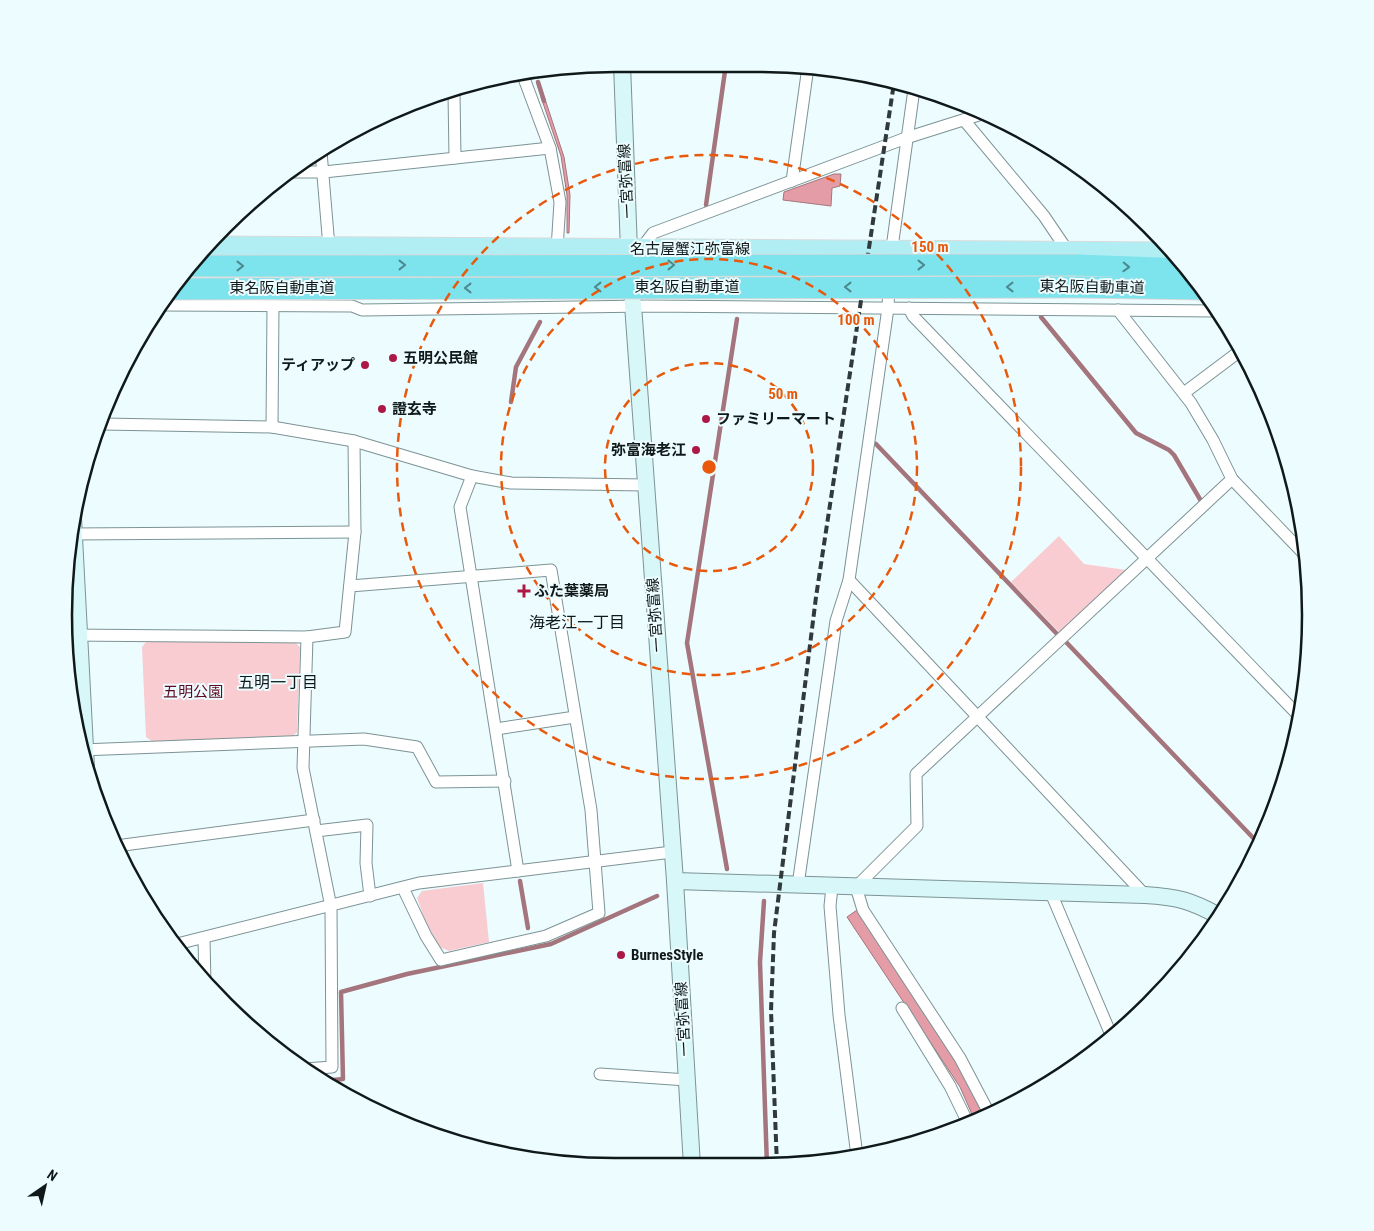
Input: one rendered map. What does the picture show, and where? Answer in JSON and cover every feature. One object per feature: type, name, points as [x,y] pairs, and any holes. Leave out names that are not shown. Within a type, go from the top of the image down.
[{"type":"highway","name":"東名阪自動車道","points":[[200,266],[1077,265],[1176,269]]},
{"type":"highway","name":"東名阪自動車道","points":[[182,289],[1076,286],[1192,289]]},
{"type":"main road","name":"一宮弥富線","points":[[623,72],[635,250],[635,306],[645,485],[675,881],[692,1158]]},
{"type":"main road","name":"名古屋蟹江弥富線","points":[[218,246],[635,250],[891,248],[1162,252]]},
{"type":"main road","points":[[73,598],[73,634]]},
{"type":"main road","points":[[73,638],[78,694]]},
{"type":"main road","points":[[675,881],[1145,895],[1177,897],[1193,902],[1213,912]]},
{"type":"street","points":[[792,181],[807,75]]},
{"type":"street","points":[[525,80],[550,148],[560,202],[557,249]]},
{"type":"street","points":[[798,885],[836,621],[849,580],[888,308],[891,248],[913,95]]},
{"type":"street","points":[[454,97],[455,158]]},
{"type":"street","points":[[635,250],[653,233],[906,138],[974,117]]},
{"type":"street","points":[[964,120],[1044,216],[1067,250]]},
{"type":"street","points":[[303,172],[324,172],[550,148]]},
{"type":"street","points":[[322,159],[329,248]]},
{"type":"street","points":[[356,248],[362,310]]},
{"type":"street","points":[[170,305],[352,306],[362,310],[635,306],[1208,312]]},
{"type":"street","points":[[272,306],[272,426]]},
{"type":"street","points":[[909,308],[913,316],[1293,710]]},
{"type":"street","points":[[1118,310],[1184,393],[1213,440],[1232,479],[1297,547]]},
{"type":"street","points":[[1184,393],[1235,355]]},
{"type":"street","points":[[108,424],[272,426],[354,441],[472,476],[511,483],[645,485]]},
{"type":"street","points":[[73,635],[307,637],[344,632],[355,532],[354,441]]},
{"type":"street","points":[[472,476],[460,507],[518,870]]},
{"type":"street","points":[[986,1108],[960,1058],[925,1008],[863,910],[856,887],[917,826],[916,774],[1232,479]]},
{"type":"street","points":[[80,528],[355,532]]},
{"type":"street","points":[[350,586],[551,570],[591,810],[599,913],[546,936],[441,960],[426,936],[403,888]]},
{"type":"street","points":[[849,580],[976,718],[1145,895]]},
{"type":"street","points":[[307,637],[303,768],[331,907],[332,1067],[316,1068]]},
{"type":"street","points":[[496,729],[575,718]]},
{"type":"street","points":[[91,756],[364,739],[417,747],[436,782],[505,781]]},
{"type":"street","points":[[123,845],[315,825],[367,825],[366,863],[370,896]]},
{"type":"street","points":[[183,943],[331,907],[419,883],[672,852]]},
{"type":"street","points":[[832,887],[830,906],[839,1015],[856,1149]]},
{"type":"street","points":[[1051,892],[1109,1030]]},
{"type":"street","points":[[204,939],[205,971]]},
{"type":"street","points":[[902,1008],[910,1018],[950,1086],[965,1117]]},
{"type":"street","points":[[910,1018],[925,1008]]},
{"type":"street","points":[[600,1074],[687,1080]]},
{"type":"green space","points":[[1059,536],[1084,564],[1126,570],[1061,634],[1011,582]]},
{"type":"green space","name":"五明公園","points":[[146,642],[295,642],[300,647],[297,732],[293,736],[153,742],[146,737],[142,647]]},
{"type":"green space","points":[[483,883],[489,942],[449,951],[440,947],[426,923],[417,898],[422,891]]},
{"type":"shaded area","points":[[544,96],[564,157],[570,195],[569,233],[567,233],[567,195],[561,156],[541,97]]},
{"type":"shaded area","points":[[834,174],[841,174],[840,186],[832,188],[831,206],[783,200],[784,192]]},
{"type":"shaded area","points":[[857,910],[963,1073],[981,1111],[972,1114],[960,1087],[847,917]]},
{"type":"waterway","points":[[706,205],[725,72]]},
{"type":"waterway","points":[[538,82],[544,101]]},
{"type":"waterway","points":[[1041,317],[1136,433],[1169,450],[1174,455],[1201,501]]},
{"type":"waterway","points":[[727,869],[687,643],[737,319]]},
{"type":"waterway","points":[[511,402],[516,367],[540,322]]},
{"type":"waterway","points":[[876,444],[1057,634]]},
{"type":"waterway","points":[[1066,642],[1254,838]]},
{"type":"waterway","points":[[520,881],[528,928]]},
{"type":"waterway","points":[[334,1080],[343,1079],[341,992],[407,974],[551,944],[657,896]]},
{"type":"waterway","points":[[764,901],[760,962],[767,1158]]},
{"type":"railway","points":[[777,1157],[771,1011],[774,933],[816,597],[893,90]]},
{"type":"place","name":"五明公民館","points":[[393,358]]},
{"type":"place","name":"ティアップ","points":[[365,365]]},
{"type":"place","name":"證玄寺","points":[[382,409]]},
{"type":"place","name":"ファミリーマート","points":[[706,419]]},
{"type":"place","name":"弥富海老江","points":[[696,450]]},
{"type":"place","name":"ふた葉薬局","points":[[524,591]]},
{"type":"place","name":"BurnesStyle","points":[[621,955]]},
{"type":"district","name":"海老江一丁目","points":[[577,622]]},
{"type":"district","name":"五明一丁目","points":[[278,682]]}]
